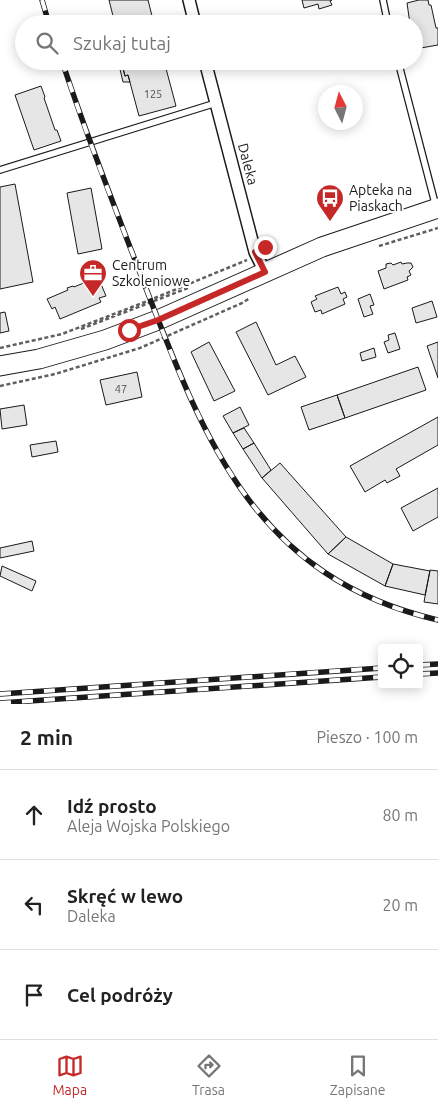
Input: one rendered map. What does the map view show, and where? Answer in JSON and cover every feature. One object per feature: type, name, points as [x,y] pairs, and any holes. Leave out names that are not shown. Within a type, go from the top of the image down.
[{"type":"main road","points":[[0,366],[39,359],[105,340],[158,320],[322,247],[437,208]]},
{"type":"street","points":[[189,0],[193,15]]},
{"type":"street","name":"Daleka","points":[[207,70],[252,253],[265,272]]},
{"type":"lane","points":[[382,0],[386,15]]},
{"type":"lane","points":[[400,70],[437,208]]},
{"type":"lane","points":[[0,170],[216,103]]},
{"type":"path","points":[[0,349],[62,334],[116,314],[247,261],[247,255],[252,253]]},
{"type":"building","points":[[109,0],[148,0],[152,15],[113,15]]},
{"type":"building","points":[[302,0],[332,0],[330,1],[332,5],[319,9],[318,4],[304,8]]},
{"type":"building","points":[[428,0],[429,5],[431,5],[436,28],[438,28],[438,45],[423,48],[423,15],[409,15],[407,3]]},
{"type":"building","points":[[120,70],[123,70],[125,76],[128,75],[130,82],[123,82]]},
{"type":"building","points":[[123,70],[166,70],[176,106],[139,116],[128,75],[125,76]]},
{"type":"building","points":[[41,86],[55,130],[57,130],[61,141],[34,150],[15,95]]},
{"type":"building","points":[[15,184],[33,282],[0,289],[0,187]]},
{"type":"building","points":[[91,188],[102,249],[78,254],[67,193]]},
{"type":"building","points":[[401,262],[402,264],[411,263],[413,267],[409,271],[411,275],[407,277],[408,280],[384,289],[378,271],[386,268],[386,264],[391,263],[393,265]]},
{"type":"building","points":[[98,277],[106,296],[99,298],[101,302],[60,319],[55,307],[52,309],[47,299],[68,290],[67,288]]},
{"type":"building","points":[[338,287],[341,294],[345,292],[347,297],[343,299],[345,304],[322,314],[321,310],[315,312],[311,302],[317,299],[315,296]]},
{"type":"building","points":[[370,294],[374,305],[370,306],[373,314],[364,317],[358,299]]},
{"type":"building","points":[[432,301],[437,317],[416,323],[412,308]]},
{"type":"building","points":[[5,312],[9,331],[0,333],[0,313]]},
{"type":"building","points":[[256,322],[276,365],[295,356],[306,377],[268,395],[236,332]]},
{"type":"building","points":[[395,333],[400,349],[388,353],[384,342],[389,340],[388,335]]},
{"type":"building","points":[[209,342],[235,391],[214,401],[191,352]]},
{"type":"building","points":[[438,342],[438,378],[427,346]]},
{"type":"building","points":[[374,348],[376,357],[362,361],[360,353]]},
{"type":"building","points":[[418,367],[426,390],[345,418],[337,395]]},
{"type":"building","points":[[137,372],[142,397],[106,405],[100,380]]},
{"type":"building","points":[[337,395],[345,418],[309,430],[301,407]]},
{"type":"building","points":[[24,405],[27,425],[2,429],[0,409]]},
{"type":"building","points":[[240,407],[249,425],[233,433],[223,416]]},
{"type":"building","points":[[438,417],[438,445],[396,469],[400,476],[387,483],[385,480],[365,492],[350,466]]},
{"type":"building","points":[[244,428],[254,443],[243,449],[233,433]]},
{"type":"building","points":[[56,441],[58,452],[32,457],[30,445]]},
{"type":"building","points":[[254,443],[271,470],[262,478],[243,449]]},
{"type":"building","points":[[280,463],[346,537],[328,554],[262,478]]},
{"type":"building","points":[[438,488],[438,517],[413,531],[401,508]]},
{"type":"building","points":[[346,537],[393,564],[385,586],[328,554]]},
{"type":"building","points":[[32,541],[34,551],[0,558],[0,548]]},
{"type":"building","points":[[393,564],[430,571],[425,595],[385,586]]},
{"type":"building","points":[[2,566],[36,581],[32,591],[0,576]]},
{"type":"building","points":[[430,570],[438,571],[438,604],[424,602]]},
{"type":"railway","points":[[42,0],[46,15]]},
{"type":"railway","points":[[65,70],[111,197],[188,392],[214,445],[244,493],[279,535],[322,571],[375,599],[438,620]]},
{"type":"railway","points":[[423,665],[438,664]]},
{"type":"railway","points":[[0,694],[378,668]]},
{"type":"railway","points":[[423,674],[438,673]]},
{"type":"railway","points":[[0,703],[378,677]]},
{"type":"place","name":"Apteka na Piaskach","points":[[330,222]]},
{"type":"place","name":"Centrum Szkoleniowe","points":[[93,297]]},
{"type":"route","points":[[129,330],[158,320],[265,272],[255,252],[265,247]]}]
